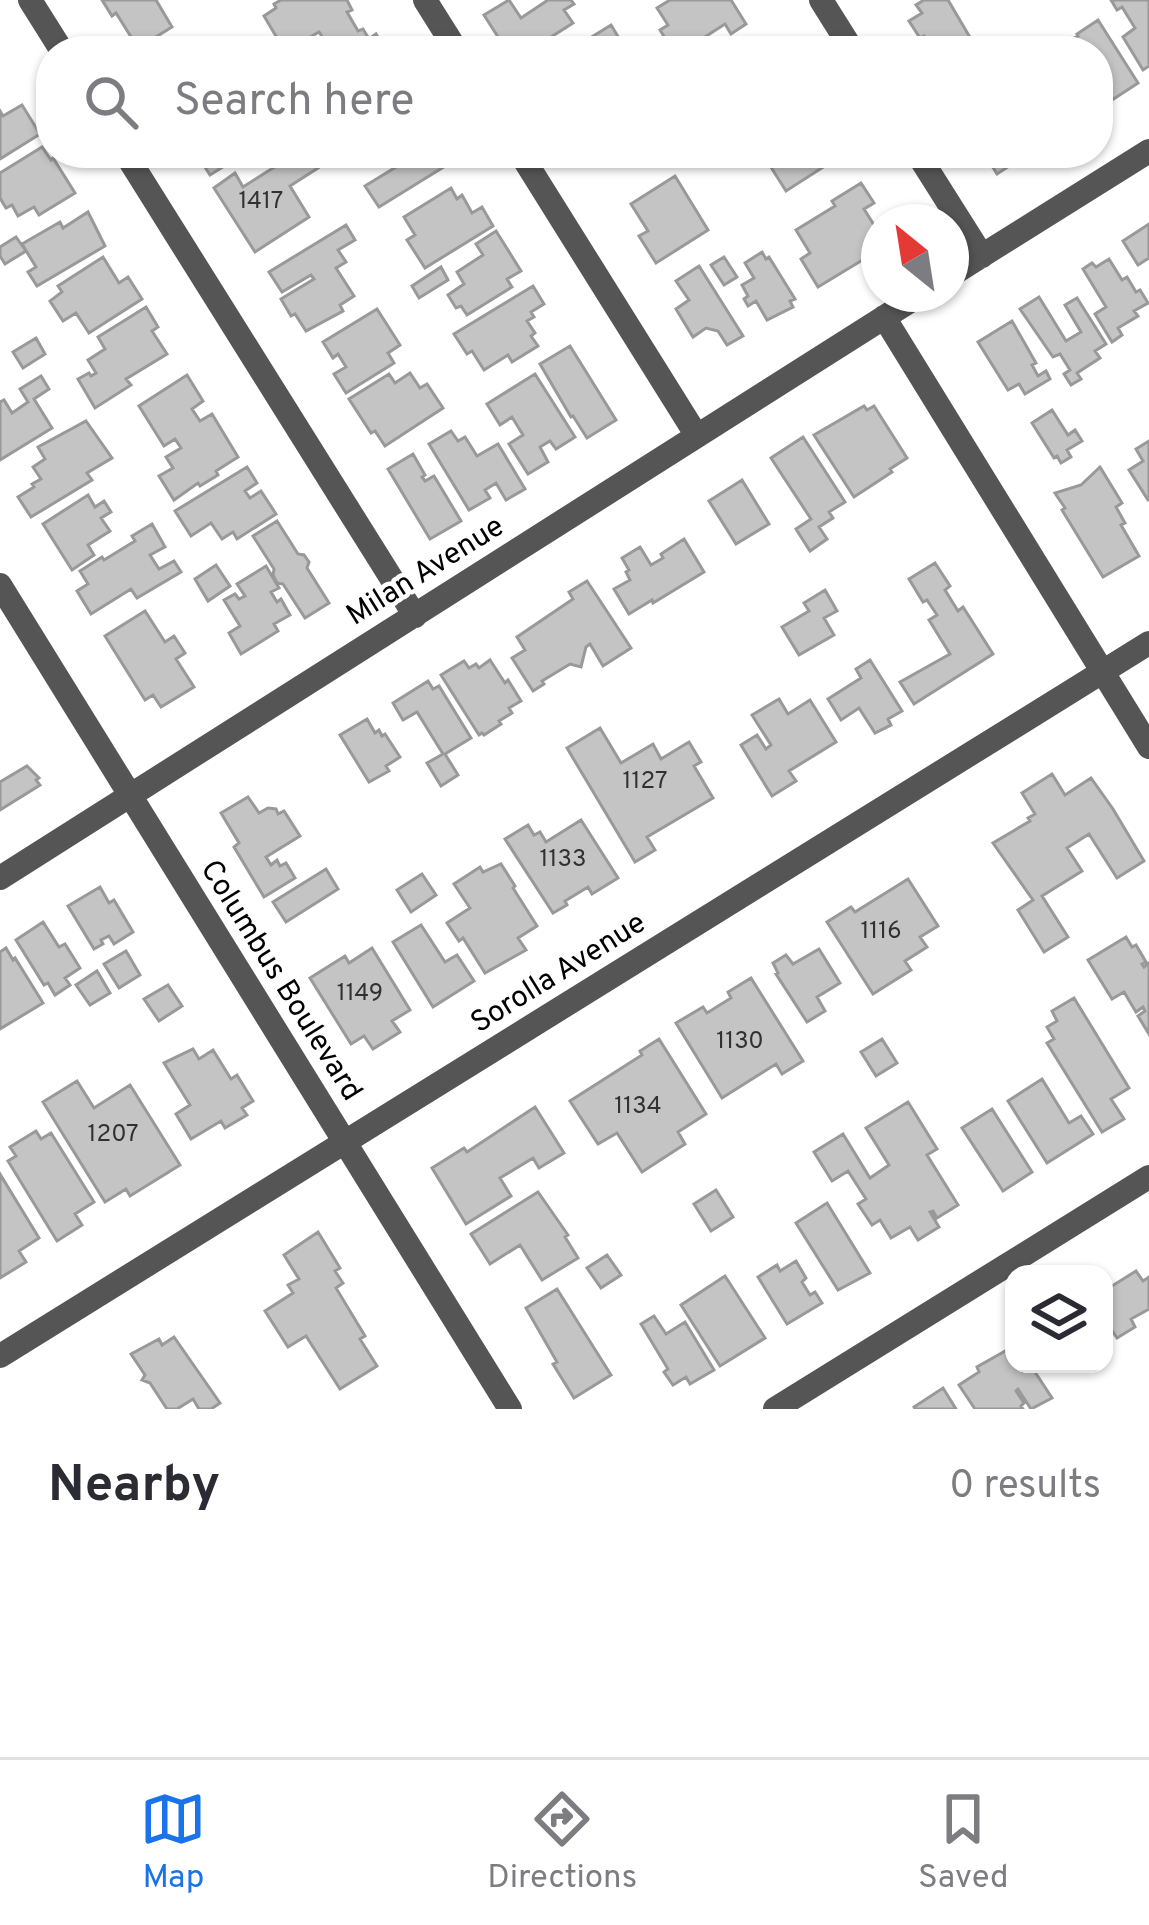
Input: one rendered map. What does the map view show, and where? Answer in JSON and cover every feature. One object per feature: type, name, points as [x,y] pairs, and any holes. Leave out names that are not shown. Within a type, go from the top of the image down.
[{"type":"street","points":[[30,0],[53,36]]},
{"type":"street","points":[[425,0],[448,36]]},
{"type":"street","points":[[821,0],[844,36]]},
{"type":"street","points":[[969,264],[1149,151]]},
{"type":"street","points":[[134,168],[415,616]]},
{"type":"street","points":[[529,168],[697,436]]},
{"type":"street","points":[[926,168],[982,256]]},
{"type":"street","name":"Milan Avenue","points":[[0,878],[892,312]]},
{"type":"street","points":[[884,317],[1149,748]]},
{"type":"street","name":"Columbus Boulevard","points":[[0,585],[511,1409]]},
{"type":"street","name":"Sorolla Avenue","points":[[0,1356],[1149,643]]},
{"type":"street","points":[[776,1409],[1149,1177]]},
{"type":"building","points":[[102,0],[156,0],[172,27],[157,36],[130,36],[116,13],[112,16]]},
{"type":"building","points":[[281,0],[347,0],[352,10],[347,12],[358,31],[363,29],[367,36],[322,36],[319,32],[276,36],[264,16],[276,8],[274,4]]},
{"type":"building","points":[[509,0],[521,18],[548,0],[574,4],[564,10],[573,23],[553,36],[497,36],[484,15]]},
{"type":"building","points":[[670,0],[731,0],[746,24],[731,34],[725,24],[706,36],[664,36],[660,30],[668,25],[657,8]]},
{"type":"building","points":[[924,0],[948,0],[969,36],[919,36],[909,21],[922,13],[916,5]]},
{"type":"building","points":[[1111,0],[1149,0],[1149,66],[1143,70],[1123,37],[1135,28],[1122,7],[1117,10]]},
{"type":"building","points":[[1098,20],[1108,36],[1078,36]]},
{"type":"building","points":[[611,25],[618,36],[593,36]]},
{"type":"building","points":[[1113,44],[1138,83],[1113,99]]},
{"type":"building","points":[[22,105],[36,128],[36,136],[0,159],[0,111],[3,116]]},
{"type":"building","points":[[36,151],[36,168],[59,168],[75,193],[39,215],[34,207],[18,216],[0,198],[0,173]]},
{"type":"building","points":[[273,168],[318,168],[290,186],[309,217],[255,252],[214,188],[235,173],[243,187]]},
{"type":"building","points":[[394,168],[442,168],[379,207],[365,186]]},
{"type":"building","points":[[771,168],[822,168],[786,191]]},
{"type":"building","points":[[675,176],[708,230],[656,263],[639,236],[648,231],[631,204]]},
{"type":"building","points":[[861,183],[874,203],[861,204],[861,261],[818,287],[801,259],[810,253],[796,230],[835,206],[832,201]]},
{"type":"building","points":[[451,188],[457,199],[462,195],[472,213],[482,207],[493,226],[425,268],[407,240],[415,235],[404,217]]},
{"type":"building","points":[[88,212],[105,246],[37,286],[28,272],[36,267],[22,244]]},
{"type":"building","points":[[1149,224],[1149,258],[1138,265],[1123,241]]},
{"type":"building","points":[[346,225],[355,240],[338,250],[346,262],[336,268],[354,296],[340,305],[343,311],[306,331],[281,299],[314,279],[311,275],[282,292],[269,272]]},
{"type":"building","points":[[496,231],[521,271],[507,279],[512,287],[467,315],[448,295],[464,284],[457,272],[483,255],[476,244]]},
{"type":"building","points":[[16,237],[26,251],[5,264],[0,247]]},
{"type":"building","points":[[762,252],[795,299],[790,301],[793,307],[767,320],[756,301],[748,306],[742,285],[754,278],[745,263]]},
{"type":"building","points":[[103,257],[119,283],[128,277],[142,299],[89,333],[76,313],[63,321],[50,301],[62,292],[58,286]]},
{"type":"building","points":[[724,257],[737,277],[724,285],[711,265]]},
{"type":"building","points":[[1109,259],[1122,280],[1127,277],[1148,303],[1118,328],[1122,335],[1112,342],[1095,314],[1106,307],[1083,269]]},
{"type":"building","points":[[699,266],[743,336],[727,345],[718,331],[706,328],[693,337],[676,309],[689,300],[676,281]]},
{"type":"building","points":[[441,267],[448,280],[419,298],[412,286]]},
{"type":"building","points":[[533,286],[544,304],[527,321],[538,346],[512,362],[508,355],[484,370],[454,334]]},
{"type":"building","points":[[1039,297],[1066,341],[1081,332],[1065,305],[1077,298],[1106,344],[1095,351],[1100,358],[1077,373],[1081,379],[1071,385],[1064,374],[1070,370],[1060,354],[1053,357],[1020,309]]},
{"type":"building","points":[[146,307],[158,327],[152,331],[167,354],[126,379],[131,385],[95,408],[78,379],[96,373],[88,360],[105,349],[98,337]]},
{"type":"building","points":[[377,309],[400,345],[388,353],[394,363],[346,393],[334,374],[346,367],[323,342]]},
{"type":"building","points":[[1012,321],[1036,363],[1032,365],[1038,376],[1046,371],[1050,379],[1025,394],[1019,384],[1008,390],[978,342]]},
{"type":"building","points":[[36,338],[45,354],[23,368],[13,352]]},
{"type":"building","points":[[570,346],[616,420],[587,438],[540,364]]},
{"type":"building","points":[[410,373],[420,388],[427,384],[443,408],[385,446],[349,399],[389,374],[395,383]]},
{"type":"building","points":[[535,374],[575,437],[556,449],[550,441],[540,447],[548,462],[528,474],[509,444],[523,435],[512,417],[500,425],[487,404]]},
{"type":"building","points":[[187,375],[203,401],[192,409],[200,421],[212,414],[238,457],[216,471],[218,475],[174,500],[159,476],[173,468],[166,457],[181,448],[175,439],[164,446],[139,406]]},
{"type":"building","points":[[41,376],[49,389],[34,399],[52,428],[0,460],[0,402],[4,400],[12,413],[28,402],[20,389]]},
{"type":"building","points":[[864,406],[867,410],[874,406],[907,458],[854,497],[814,435]]},
{"type":"building","points":[[1052,410],[1068,435],[1075,430],[1082,441],[1067,450],[1071,457],[1061,463],[1032,423]]},
{"type":"building","points":[[86,421],[112,458],[87,473],[92,480],[31,517],[18,497],[41,479],[33,467],[45,459],[38,447]]},
{"type":"building","points":[[451,431],[458,441],[465,437],[477,456],[498,444],[525,489],[506,500],[496,483],[485,490],[490,498],[469,510],[429,444]]},
{"type":"building","points":[[803,437],[845,502],[829,512],[833,518],[819,527],[827,539],[810,551],[796,529],[811,519],[771,458]]},
{"type":"building","points":[[1149,441],[1148,500],[1129,470],[1143,461],[1136,449]]},
{"type":"building","points":[[413,454],[422,477],[425,481],[434,476],[461,521],[430,539],[388,469]]},
{"type":"building","points":[[247,467],[257,483],[245,491],[250,498],[261,491],[276,514],[237,539],[233,532],[222,539],[211,523],[191,536],[175,511]]},
{"type":"building","points":[[1100,467],[1122,503],[1116,507],[1125,523],[1121,525],[1139,556],[1103,577],[1055,493],[1081,485]]},
{"type":"building","points":[[742,480],[769,524],[736,544],[709,501]]},
{"type":"building","points":[[88,495],[95,507],[104,501],[111,512],[101,518],[110,531],[88,545],[94,555],[72,570],[43,524]]},
{"type":"building","points":[[277,521],[298,554],[309,562],[307,568],[329,603],[305,618],[283,584],[277,583],[274,569],[253,536]]},
{"type":"building","points":[[152,524],[165,547],[150,555],[159,569],[174,561],[181,572],[137,598],[131,589],[91,614],[77,591],[88,584],[80,571],[135,541],[132,536]]},
{"type":"building","points":[[684,539],[704,572],[629,614],[614,589],[630,580],[622,558],[640,547],[651,565]]},
{"type":"building","points":[[935,563],[958,611],[963,607],[993,654],[914,704],[900,682],[950,654],[929,620],[937,615],[909,579]]},
{"type":"building","points":[[216,565],[230,586],[208,601],[195,579]]},
{"type":"building","points":[[266,566],[279,588],[271,592],[290,615],[274,624],[278,631],[241,654],[229,633],[240,626],[224,600],[235,594],[239,599],[245,596],[237,584]]},
{"type":"building","points":[[587,581],[631,648],[603,666],[590,644],[581,667],[570,664],[533,691],[512,658],[525,650],[517,637],[573,599],[569,592]]},
{"type":"building","points":[[825,590],[837,611],[824,618],[834,635],[799,655],[782,627],[809,611],[804,603]]},
{"type":"building","points":[[145,611],[165,642],[174,636],[185,653],[176,659],[194,687],[161,707],[153,695],[145,700],[105,636]]},
{"type":"building","points":[[490,660],[521,701],[509,708],[512,713],[501,724],[479,735],[441,675],[464,661],[469,668],[476,664],[479,668]]},
{"type":"building","points":[[870,660],[902,711],[888,719],[891,725],[875,733],[859,708],[841,720],[828,699],[861,678],[856,669]]},
{"type":"building","points":[[428,681],[433,689],[439,686],[471,738],[445,754],[458,775],[441,786],[427,763],[443,754],[417,712],[403,720],[393,703]]},
{"type":"building","points":[[779,699],[788,714],[810,700],[836,742],[789,771],[796,781],[772,796],[741,745],[757,735],[766,749],[771,745],[752,715]]},
{"type":"building","points":[[367,719],[375,733],[385,734],[400,757],[386,766],[389,771],[369,782],[340,735]]},
{"type":"building","points":[[600,728],[621,763],[653,744],[661,759],[689,742],[701,762],[694,766],[713,798],[647,837],[655,850],[635,862],[567,748]]},
{"type":"building","points":[[27,766],[40,785],[0,810],[0,782]]},
{"type":"building","points":[[1052,774],[1065,795],[1091,778],[1144,861],[1117,878],[1089,834],[1067,848],[1082,871],[1042,896],[1068,937],[1044,952],[1018,910],[1033,900],[993,843],[1030,821],[1035,814],[1022,793]]},
{"type":"building","points":[[248,797],[259,813],[268,808],[278,814],[284,811],[300,836],[266,857],[271,865],[277,860],[280,866],[286,863],[295,878],[264,897],[234,847],[239,843],[221,813]]},
{"type":"building","points":[[581,820],[618,878],[592,894],[588,887],[553,913],[505,839],[528,825],[546,842]]},
{"type":"building","points":[[501,864],[537,926],[518,938],[526,950],[485,973],[463,938],[459,941],[447,923],[470,908],[454,884],[480,867],[483,872]]},
{"type":"building","points":[[326,869],[338,889],[286,922],[273,902]]},
{"type":"building","points":[[422,874],[436,895],[411,912],[397,890]]},
{"type":"building","points":[[908,879],[938,926],[920,937],[927,947],[905,961],[911,970],[873,994],[827,922],[851,907],[855,912]]},
{"type":"building","points":[[100,887],[109,903],[114,900],[133,932],[114,944],[109,936],[94,949],[68,906]]},
{"type":"building","points":[[43,922],[80,968],[65,978],[70,985],[55,995],[16,940]]},
{"type":"building","points":[[421,925],[445,962],[457,955],[474,981],[433,1007],[393,942]]},
{"type":"building","points":[[1126,937],[1132,947],[1136,945],[1144,967],[1149,963],[1149,1034],[1138,1016],[1145,1011],[1143,1007],[1136,1012],[1124,992],[1112,999],[1088,960]]},
{"type":"building","points":[[6,948],[43,1003],[0,1029],[0,952]]},
{"type":"building","points":[[372,948],[410,1010],[392,1021],[400,1032],[373,1049],[364,1036],[351,1044],[310,978],[345,956],[349,963]]},
{"type":"building","points":[[819,949],[840,983],[817,997],[825,1011],[807,1022],[773,963],[786,955],[793,964]]},
{"type":"building","points":[[126,951],[140,975],[119,988],[104,964]]},
{"type":"building","points":[[97,971],[110,993],[90,1005],[76,985]]},
{"type":"building","points":[[751,978],[803,1061],[782,1074],[776,1064],[722,1098],[676,1023],[703,1007],[707,1013]]},
{"type":"building","points":[[168,985],[182,1006],[159,1021],[144,999]]},
{"type":"building","points":[[1074,998],[1129,1088],[1111,1099],[1124,1119],[1102,1132],[1047,1043],[1054,1039],[1047,1027],[1057,1021],[1052,1011]]},
{"type":"building","points":[[659,1039],[706,1114],[678,1132],[685,1144],[642,1172],[617,1133],[598,1144],[570,1101]]},
{"type":"building","points":[[882,1039],[897,1063],[876,1076],[861,1052]]},
{"type":"building","points":[[193,1049],[199,1059],[213,1050],[231,1079],[237,1075],[253,1101],[242,1108],[247,1115],[225,1128],[221,1121],[191,1139],[176,1114],[190,1105],[164,1063]]},
{"type":"building","points":[[1042,1079],[1069,1123],[1081,1116],[1093,1134],[1047,1163],[1008,1101]]},
{"type":"building","points":[[77,1081],[94,1108],[130,1085],[180,1165],[130,1196],[126,1189],[105,1202],[43,1102]]},
{"type":"building","points":[[908,1102],[937,1149],[927,1155],[958,1205],[937,1218],[930,1212],[939,1227],[918,1240],[910,1227],[891,1238],[880,1220],[872,1225],[858,1204],[866,1199],[848,1171],[832,1181],[814,1152],[843,1134],[870,1178],[889,1165],[866,1128]]},
{"type":"building","points":[[535,1107],[564,1153],[539,1168],[533,1158],[500,1178],[511,1196],[466,1224],[432,1168],[464,1148],[467,1152]]},
{"type":"building","points":[[992,1109],[1032,1172],[1003,1191],[962,1128]]},
{"type":"building","points":[[36,1131],[41,1139],[51,1133],[94,1202],[75,1214],[82,1225],[57,1241],[8,1161],[16,1156],[10,1147]]},
{"type":"building","points":[[0,1174],[39,1238],[19,1251],[26,1262],[0,1278]]},
{"type":"building","points":[[716,1190],[733,1217],[711,1231],[694,1204]]},
{"type":"building","points":[[538,1192],[578,1258],[542,1280],[520,1245],[490,1264],[471,1234]]},
{"type":"building","points":[[827,1203],[870,1273],[838,1290],[796,1223]]},
{"type":"building","points":[[318,1232],[340,1268],[335,1271],[343,1283],[336,1288],[377,1366],[340,1389],[306,1336],[288,1347],[265,1311],[293,1293],[288,1285],[299,1279],[284,1255]]},
{"type":"building","points":[[607,1255],[621,1275],[601,1288],[587,1268]]},
{"type":"building","points":[[796,1261],[810,1295],[815,1292],[822,1303],[787,1324],[758,1277],[777,1265],[780,1271]]},
{"type":"building","points":[[1136,1271],[1143,1281],[1149,1277],[1149,1309],[1131,1319],[1135,1327],[1117,1338],[1113,1332],[1113,1285]]},
{"type":"building","points":[[725,1276],[765,1338],[720,1366],[681,1305]]},
{"type":"building","points":[[557,1289],[611,1375],[574,1398],[526,1308]]},
{"type":"building","points":[[654,1316],[666,1334],[685,1322],[714,1370],[690,1384],[686,1377],[673,1385],[641,1324]]},
{"type":"building","points":[[174,1337],[220,1403],[211,1409],[199,1409],[193,1399],[167,1409],[150,1383],[142,1380],[145,1375],[131,1354],[159,1339],[162,1345]]},
{"type":"building","points":[[1005,1351],[1005,1373],[1036,1373],[1052,1398],[1031,1409],[1018,1389],[1023,1409],[975,1409],[959,1385],[979,1372],[977,1367]]},
{"type":"building","points":[[943,1388],[956,1409],[915,1409],[914,1407]]}]
